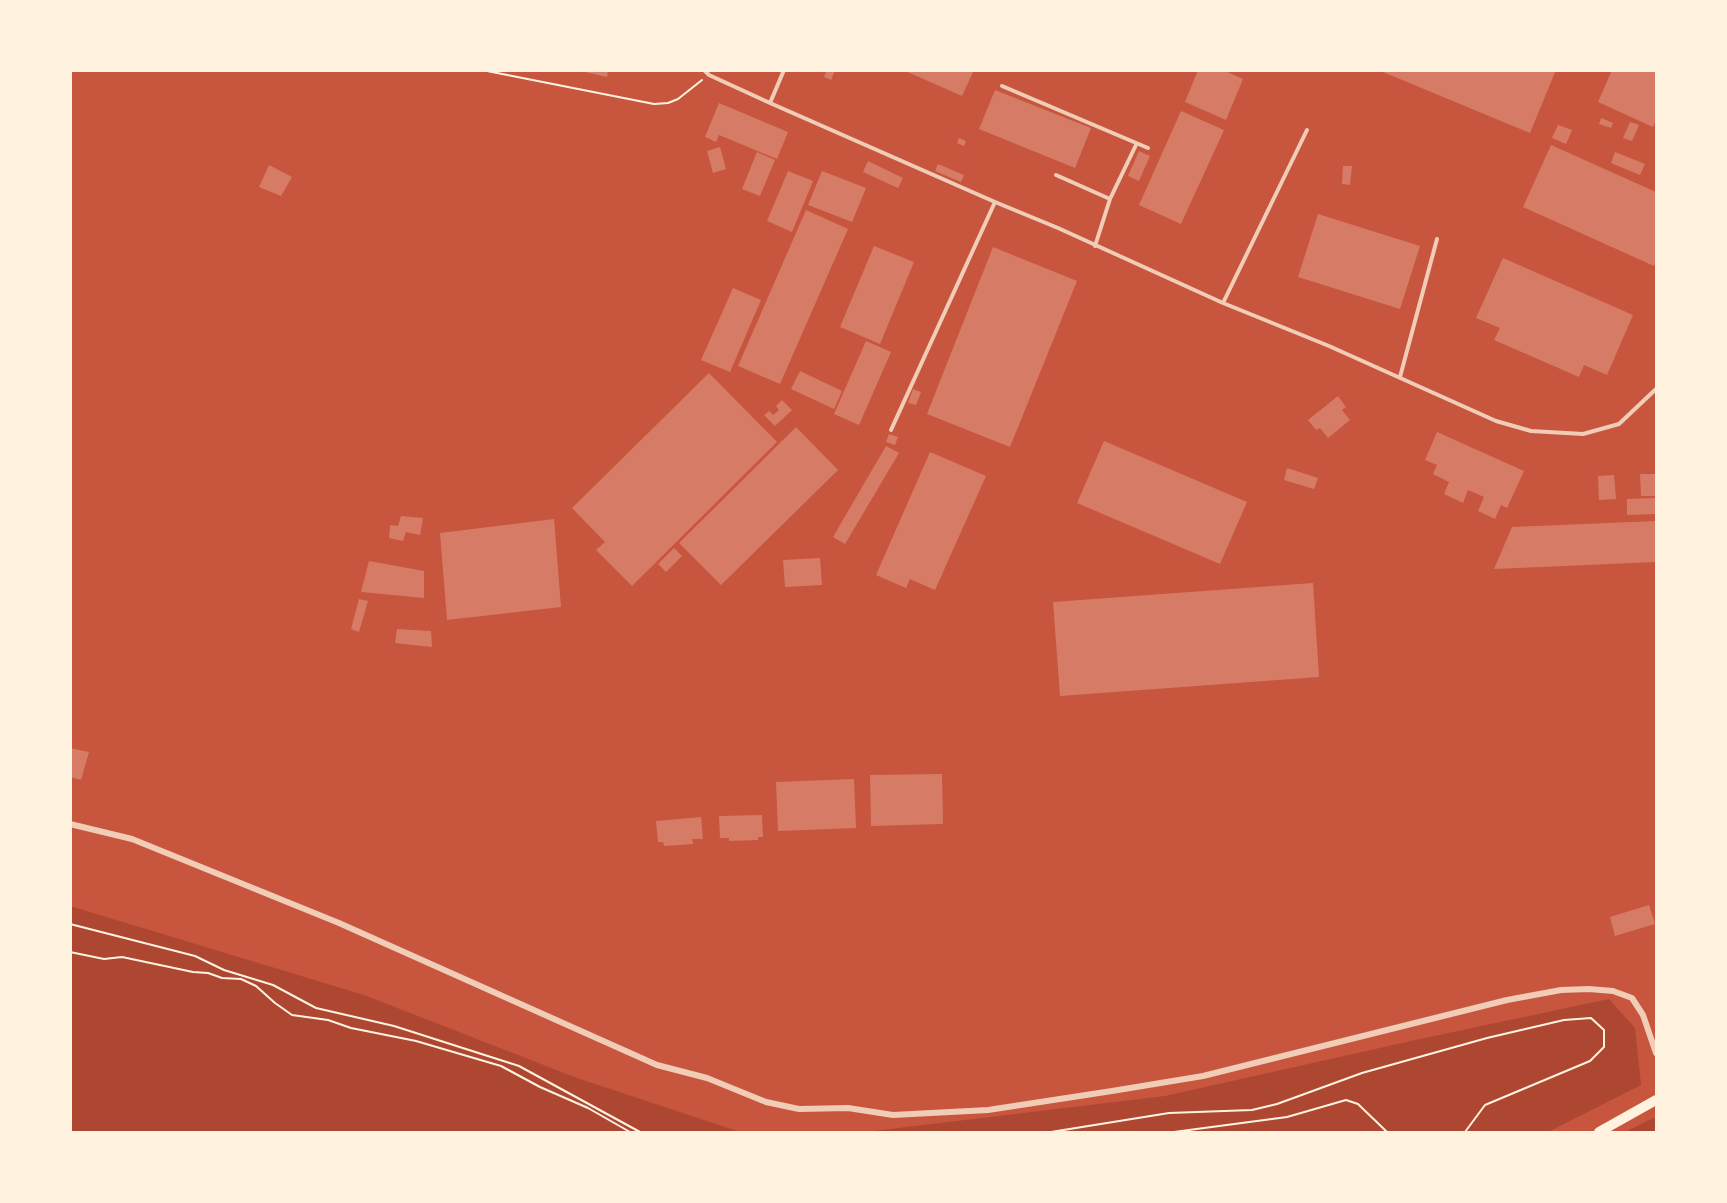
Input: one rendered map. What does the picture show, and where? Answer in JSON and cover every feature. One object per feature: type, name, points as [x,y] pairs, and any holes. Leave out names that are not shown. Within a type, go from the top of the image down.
[{"type":"main road","points":[[1599,1132],[1656,1100]]},
{"type":"street","points":[[70,824],[132,839],[339,923],[657,1065],[707,1078],[766,1102],[799,1108],[848,1108],[893,1115],[988,1110],[1112,1091],[1203,1076],[1507,1000],[1560,990],[1613,991],[1632,998],[1643,1015],[1656,1053]]},
{"type":"lane","points":[[704,70],[709,75],[770,103],[1496,421],[1531,431],[1582,434],[1619,424],[1656,388]]},
{"type":"lane","points":[[770,103],[784,70]]},
{"type":"lane","points":[[1002,86],[1136,145],[1148,148]]},
{"type":"lane","points":[[1223,303],[1307,129]]},
{"type":"lane","points":[[1095,246],[1110,199],[1136,145]]},
{"type":"lane","points":[[1056,175],[1110,199]]},
{"type":"lane","points":[[891,430],[994,202]]},
{"type":"lane","points":[[1400,377],[1437,239]]},
{"type":"path","points":[[482,70],[654,104],[668,103],[678,99],[709,75]]},
{"type":"path","points":[[70,924],[195,956],[224,970],[273,985],[316,1008],[405,1029],[519,1066],[640,1132]]},
{"type":"path","points":[[70,952],[104,959],[122,957],[208,973],[222,978],[241,979],[256,986],[292,1015],[328,1020],[351,1028],[416,1041],[501,1066],[540,1087],[588,1108],[630,1132]]},
{"type":"path","points":[[1051,1132],[1168,1113],[1252,1110],[1277,1104],[1362,1073],[1487,1038],[1564,1020],[1591,1018],[1604,1029],[1605,1047],[1590,1061],[1485,1105],[1465,1132]]},
{"type":"path","points":[[1174,1132],[1287,1117],[1346,1100],[1358,1104],[1387,1132]]},
{"type":"shaded area","points":[[70,906],[364,995],[577,1078],[740,1132],[71,1132]]},
{"type":"shaded area","points":[[1609,999],[1635,1028],[1641,1085],[1548,1132],[865,1132],[1165,1096]]},
{"type":"shaded area","points":[[1656,1117],[1656,1132],[1625,1132]]},
{"type":"building","points":[[576,70],[608,70],[607,77]]},
{"type":"building","points":[[827,70],[835,70],[831,80],[824,77]]},
{"type":"building","points":[[903,70],[974,70],[962,96]]},
{"type":"building","points":[[1198,70],[1223,70],[1243,79],[1226,120],[1185,102]]},
{"type":"building","points":[[1378,70],[1556,70],[1530,133]]},
{"type":"building","points":[[1612,70],[1656,70],[1656,120],[1653,127],[1598,102]]},
{"type":"building","points":[[995,90],[1091,128],[1075,168],[979,129]]},
{"type":"building","points":[[719,103],[788,132],[777,159],[719,135],[716,142],[705,137]]},
{"type":"building","points":[[1181,111],[1224,130],[1181,224],[1139,205]]},
{"type":"building","points":[[1601,118],[1613,123],[1611,128],[1599,124]]},
{"type":"building","points":[[1630,122],[1639,125],[1632,141],[1623,138]]},
{"type":"building","points":[[1558,125],[1572,130],[1566,144],[1552,138]]},
{"type":"building","points":[[959,138],[966,141],[964,146],[957,143]]},
{"type":"building","points":[[1551,145],[1656,192],[1656,261],[1654,266],[1523,207]]},
{"type":"building","points":[[720,147],[726,169],[713,173],[707,151]]},
{"type":"building","points":[[1139,151],[1150,156],[1139,181],[1128,176]]},
{"type":"building","points":[[757,152],[775,160],[760,196],[742,189]]},
{"type":"building","points":[[1615,152],[1645,164],[1640,175],[1611,163]]},
{"type":"building","points":[[868,161],[903,178],[898,188],[863,172]]},
{"type":"building","points":[[938,164],[964,175],[961,182],[935,171]]},
{"type":"building","points":[[269,165],[292,177],[281,196],[259,187]]},
{"type":"building","points":[[1343,166],[1352,166],[1350,185],[1342,184]]},
{"type":"building","points":[[788,171],[813,181],[792,232],[767,221]]},
{"type":"building","points":[[822,171],[866,188],[852,222],[808,205]]},
{"type":"building","points":[[806,210],[848,229],[780,384],[738,366]]},
{"type":"building","points":[[1318,214],[1420,246],[1400,309],[1298,277]]},
{"type":"building","points":[[874,246],[914,262],[880,344],[840,327]]},
{"type":"building","points":[[993,247],[1077,281],[1010,447],[927,414]]},
{"type":"building","points":[[1503,258],[1633,315],[1607,375],[1584,365],[1579,377],[1494,340],[1500,328],[1476,318]]},
{"type":"building","points":[[733,288],[761,300],[730,372],[701,360]]},
{"type":"building","points":[[866,341],[891,352],[859,425],[834,414]]},
{"type":"building","points":[[800,371],[842,391],[834,409],[791,389]]},
{"type":"building","points":[[709,373],[777,442],[632,586],[596,550],[605,542],[572,508]]},
{"type":"building","points":[[913,389],[921,392],[916,405],[908,403]]},
{"type":"building","points":[[1338,396],[1346,407],[1342,410],[1350,420],[1328,438],[1320,428],[1316,430],[1308,420]]},
{"type":"building","points":[[782,400],[792,410],[775,426],[764,415],[769,411],[773,415],[779,410],[776,406]]},
{"type":"building","points":[[796,427],[838,470],[721,585],[679,543]]},
{"type":"building","points":[[1437,432],[1524,471],[1507,508],[1501,505],[1495,519],[1478,511],[1484,497],[1468,490],[1463,503],[1444,494],[1449,482],[1433,474],[1437,465],[1425,460]]},
{"type":"building","points":[[889,434],[898,437],[895,445],[886,442]]},
{"type":"building","points":[[1104,441],[1247,502],[1220,564],[1077,503]]},
{"type":"building","points":[[886,446],[899,453],[845,544],[833,537]]},
{"type":"building","points":[[930,452],[986,476],[935,590],[910,579],[906,588],[876,575]]},
{"type":"building","points":[[1287,468],[1318,478],[1314,489],[1284,480]]},
{"type":"building","points":[[1640,474],[1656,474],[1656,496],[1641,496]]},
{"type":"building","points":[[1614,475],[1616,499],[1599,500],[1598,476]]},
{"type":"building","points":[[1656,498],[1656,514],[1627,515],[1627,499]]},
{"type":"building","points":[[401,516],[423,518],[420,535],[406,532],[403,541],[389,538],[390,525],[398,526]]},
{"type":"building","points":[[554,519],[561,607],[447,620],[440,533]]},
{"type":"building","points":[[1656,521],[1656,562],[1494,569],[1512,527]]},
{"type":"building","points":[[674,548],[682,556],[666,572],[658,564]]},
{"type":"building","points":[[820,558],[822,585],[785,587],[783,560]]},
{"type":"building","points":[[369,561],[424,571],[424,598],[361,592]]},
{"type":"building","points":[[1313,583],[1319,677],[1060,696],[1053,602]]},
{"type":"building","points":[[359,599],[368,601],[359,632],[351,629]]},
{"type":"building","points":[[397,629],[431,631],[432,647],[395,643]]},
{"type":"building","points":[[70,748],[89,752],[81,780],[70,777]]},
{"type":"building","points":[[942,774],[943,824],[871,826],[870,775]]},
{"type":"building","points":[[854,779],[856,828],[778,831],[776,782]]},
{"type":"building","points":[[762,815],[763,837],[758,837],[758,840],[729,841],[729,838],[720,838],[719,816]]},
{"type":"building","points":[[701,817],[703,839],[692,839],[693,844],[664,846],[663,842],[658,842],[656,821]]},
{"type":"building","points":[[1649,905],[1655,924],[1615,936],[1610,917]]}]
